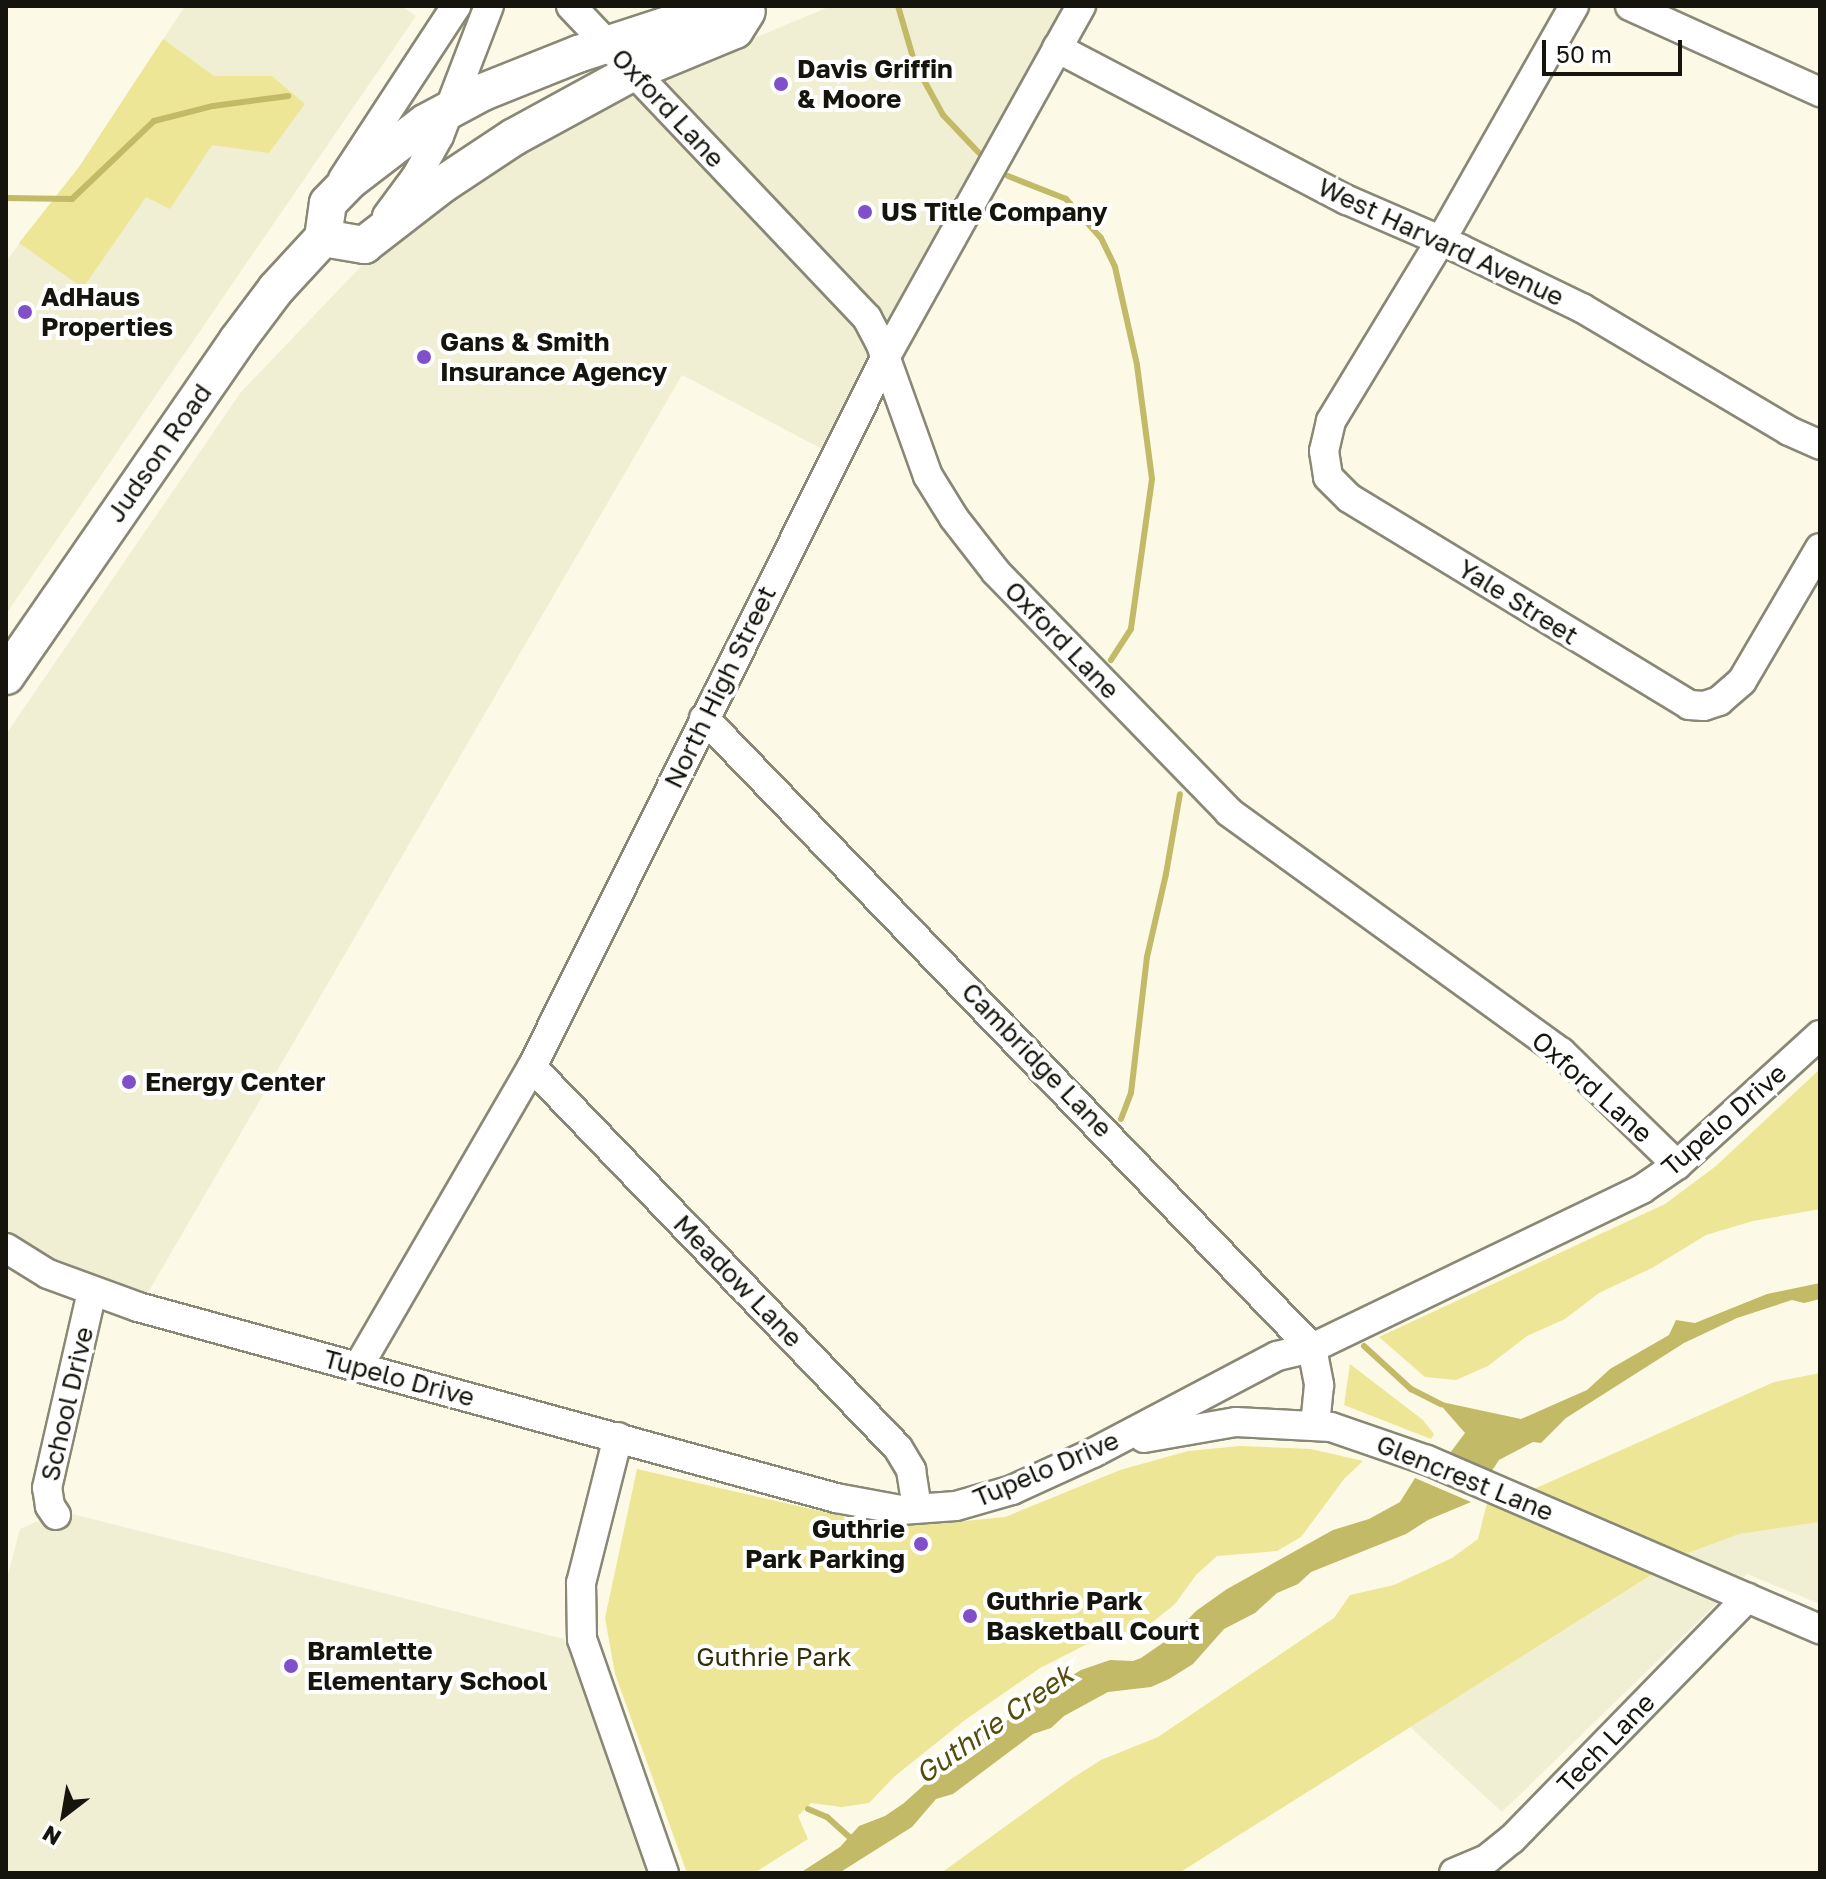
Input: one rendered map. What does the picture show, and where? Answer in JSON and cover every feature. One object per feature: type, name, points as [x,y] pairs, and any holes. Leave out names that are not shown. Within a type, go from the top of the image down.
[{"type":"main road","name":"Judson Road","points":[[6,676],[325,220],[391,147],[452,106],[514,78],[608,44],[740,7],[735,30],[633,72],[495,149],[364,245]]},
{"type":"main road","points":[[325,220],[364,245]]},
{"type":"street","points":[[364,245],[416,177],[452,106],[489,6]]},
{"type":"street","name":"Oxford Lane","points":[[571,6],[861,312],[875,331],[928,476],[975,547],[1218,802],[1254,832],[1561,1052],[1677,1165]]},
{"type":"street","name":"North High Street","points":[[358,1367],[532,1067],[885,358],[1081,6]]},
{"type":"street","points":[[1441,240],[1574,6]]},
{"type":"street","points":[[1630,6],[1820,92]]},
{"type":"street","points":[[325,220],[448,9]]},
{"type":"street","name":"West Harvard Avenue","points":[[1057,48],[1347,200],[1441,240],[1582,308],[1789,431],[1820,445]]},
{"type":"street","name":"Yale Street","points":[[1441,240],[1331,421],[1325,443],[1325,468],[1341,493],[1689,705],[1704,706],[1726,696],[1755,664],[1820,548]]},
{"type":"street","name":"Cambridge Lane","points":[[704,718],[1312,1348]]},
{"type":"street","name":"Tupelo Drive","points":[[6,1248],[48,1274],[92,1292],[836,1498],[882,1508],[917,1509],[981,1501],[1093,1453],[1277,1356],[1312,1348],[1606,1207],[1677,1165],[1820,1035]]},
{"type":"street","name":"Meadow Lane","points":[[532,1067],[898,1448],[911,1470],[917,1509]]},
{"type":"street","name":"School Drive","points":[[56,1515],[50,1506],[47,1488],[92,1292]]},
{"type":"street","points":[[1312,1348],[1319,1385],[1315,1426]]},
{"type":"street","name":"Glencrest Lane","points":[[1093,1453],[1207,1424],[1266,1422],[1331,1427],[1400,1449],[1820,1629]]},
{"type":"street","points":[[618,1437],[581,1583],[581,1631],[588,1660],[664,1873]]},
{"type":"street","name":"Tech Lane","points":[[1454,1873],[1487,1859],[1512,1839],[1747,1598]]},
{"type":"shaded area","points":[[185,6],[401,6],[416,16],[6,614],[6,261],[82,163]]},
{"type":"shaded area","points":[[831,6],[1064,6],[822,449],[682,375],[146,1296],[67,1269],[40,1254],[6,1231],[6,734],[241,392],[368,259],[455,191],[627,91]]},
{"type":"shaded area","points":[[1820,1283],[1820,1299],[1804,1303],[1792,1300],[1737,1318],[1684,1343],[1566,1418],[1541,1443],[1533,1442],[1499,1460],[1491,1472],[1450,1453],[1465,1433],[1437,1401],[1521,1419],[1587,1390],[1610,1369],[1669,1335],[1676,1320],[1695,1323],[1767,1294]]},
{"type":"shaded area","points":[[1415,1478],[1471,1502],[1428,1520],[1406,1534],[1311,1572],[1298,1584],[1277,1593],[1255,1613],[1224,1629],[1193,1664],[1169,1679],[1151,1687],[1108,1692],[1064,1716],[1051,1728],[1033,1734],[953,1794],[936,1799],[912,1827],[839,1873],[800,1873],[840,1847],[859,1826],[885,1816],[904,1803],[934,1776],[945,1760],[975,1737],[994,1732],[1027,1703],[1081,1670],[1110,1660],[1133,1661],[1141,1658],[1170,1638],[1196,1611],[1227,1589],[1333,1530],[1369,1519],[1400,1502]]},
{"type":"shaded area","name":"Bramlette Elementary School","points":[[61,1511],[564,1639],[587,1693],[651,1873],[6,1873],[6,1582],[20,1529]]},
{"type":"shaded area","points":[[1820,1522],[1820,1604],[1747,1574],[1502,1812],[1410,1727],[1695,1548],[1739,1534]]},
{"type":"green space","points":[[163,39],[214,76],[272,76],[305,104],[269,153],[212,145],[170,209],[146,197],[83,288],[19,243],[79,167]]},
{"type":"green space","points":[[1820,1069],[1820,1209],[1753,1221],[1706,1235],[1652,1268],[1599,1293],[1565,1319],[1527,1336],[1488,1366],[1456,1380],[1425,1377],[1379,1337],[1665,1204],[1716,1166]]},
{"type":"green space","points":[[1350,1364],[1423,1420],[1434,1434],[1431,1439],[1344,1405]]},
{"type":"green space","points":[[1820,1373],[1820,1522],[1739,1534],[1685,1554],[1534,1489],[1774,1382]]},
{"type":"green space","name":"Guthrie Park","points":[[1240,1446],[1311,1449],[1363,1461],[1344,1479],[1301,1537],[1277,1551],[1217,1556],[1196,1575],[1175,1604],[1139,1633],[1099,1638],[1040,1668],[965,1720],[895,1776],[869,1803],[842,1807],[811,1803],[798,1816],[808,1839],[754,1873],[687,1873],[615,1674],[605,1618],[637,1469],[855,1519],[934,1524],[1005,1517],[1120,1470],[1188,1451]]},
{"type":"green space","points":[[1487,1503],[1653,1574],[1179,1873],[941,1873],[1071,1779],[1101,1760],[1158,1737],[1334,1618],[1350,1595],[1394,1585],[1452,1558],[1478,1539]]},
{"type":"waterway","points":[[898,6],[915,64],[943,115],[979,153]]},
{"type":"waterway","points":[[6,198],[72,199],[154,121],[213,106],[288,96]]},
{"type":"waterway","points":[[1008,176],[1066,199],[1101,238],[1115,267],[1137,365],[1152,479],[1131,629],[1111,660]]},
{"type":"waterway","points":[[1121,1119],[1131,1093],[1147,957],[1180,794]]},
{"type":"waterway","points":[[1364,1346],[1411,1389],[1441,1404]]},
{"type":"waterway","points":[[808,1809],[827,1817],[854,1841]]},
{"type":"place","name":"Davis Griffin & Moore","points":[[781,84]]},
{"type":"place","name":"US Title Company","points":[[865,212]]},
{"type":"place","name":"AdHaus Properties","points":[[25,312]]},
{"type":"place","name":"Gans & Smith Insurance Agency","points":[[424,357]]},
{"type":"place","name":"Energy Center","points":[[129,1082]]},
{"type":"place","name":"Guthrie Park Parking","points":[[921,1544]]},
{"type":"place","name":"Guthrie Park Basketball Court","points":[[970,1616]]},
{"type":"place","name":"Bramlette Elementary School","points":[[291,1666]]},
{"type":"water label","name":"Guthrie Creek","points":[[994,1724]]}]
